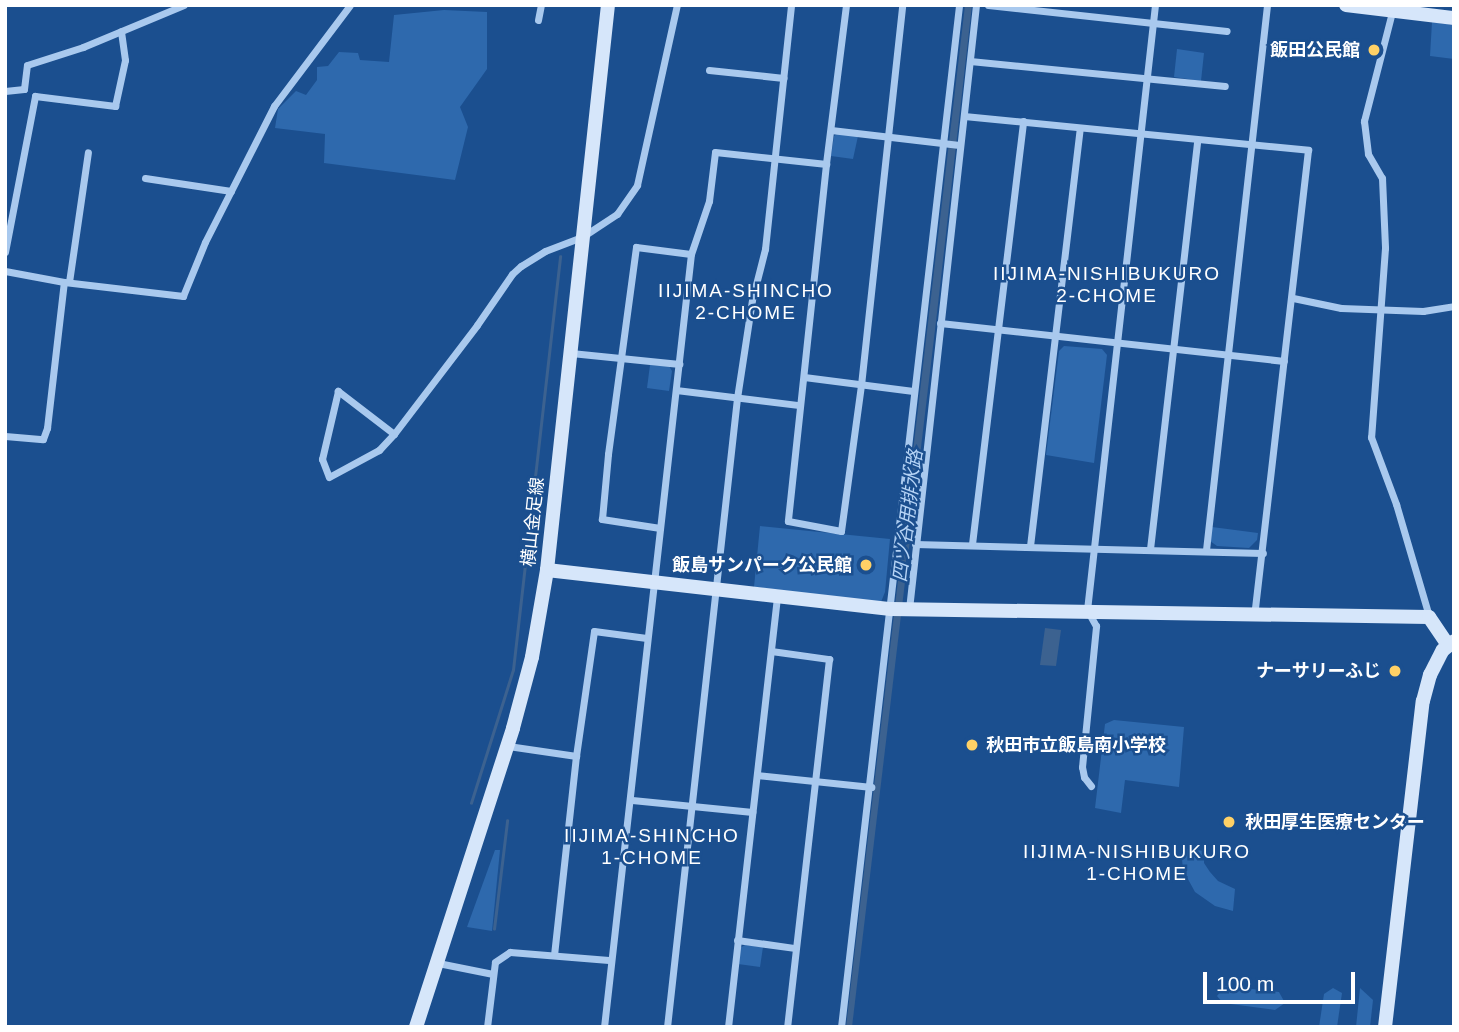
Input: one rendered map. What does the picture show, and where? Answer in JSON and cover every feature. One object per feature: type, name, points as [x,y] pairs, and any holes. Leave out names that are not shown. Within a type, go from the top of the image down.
[{"type":"street","points":[[5,91],[24,89],[27,65],[184,5]]},
{"type":"street","points":[[5,271],[67,282],[183,296],[274,106],[350,5]]},
{"type":"street","points":[[538,20],[541,5]]},
{"type":"street","name":"横山金足線","points":[[416,1027],[508,746],[526,682],[547,570],[608,5]]},
{"type":"street","points":[[394,434],[338,391],[321,459],[329,477],[379,450],[394,434],[512,274],[545,251],[582,237],[617,214],[637,185],[677,5]]},
{"type":"street","points":[[667,1027],[737,398],[752,300],[765,249],[791,5]]},
{"type":"street","points":[[846,5],[825,164],[788,521],[841,531],[861,386],[902,5]]},
{"type":"street","points":[[841,1027],[871,788],[899,608],[914,391],[959,5]]},
{"type":"street","points":[[899,608],[915,544],[976,5]]},
{"type":"street","points":[[988,5],[1227,31]]},
{"type":"street","points":[[1091,786],[1084,777],[1082,767],[1096,626],[1087,610],[1092,547],[1156,5]]},
{"type":"street","points":[[1206,550],[1267,5]]},
{"type":"street","points":[[1346,5],[1454,18]]},
{"type":"street","points":[[1385,1027],[1423,701],[1430,675],[1451,643],[1429,617],[1396,504],[1371,437],[1383,309],[1385,248],[1382,178],[1368,154],[1364,121],[1392,12]]},
{"type":"street","points":[[5,252],[34,96],[115,106],[125,60],[121,31]]},
{"type":"street","points":[[970,61],[1146,76],[1225,86]]},
{"type":"street","points":[[709,71],[784,79]]},
{"type":"street","points":[[964,116],[1308,150],[1293,298],[1254,615]]},
{"type":"street","points":[[972,544],[1023,121]]},
{"type":"street","points":[[1030,546],[1080,129]]},
{"type":"street","points":[[831,130],[959,145]]},
{"type":"street","points":[[1150,549],[1197,140]]},
{"type":"street","points":[[5,436],[43,439],[47,428],[88,152]]},
{"type":"street","points":[[604,1027],[609,960],[632,800],[647,638],[691,254],[706,212],[715,152],[825,164]]},
{"type":"street","points":[[145,178],[231,191]]},
{"type":"street","points":[[660,528],[602,519],[636,247],[691,254]]},
{"type":"street","points":[[1293,298],[1341,308],[1423,311],[1454,306]]},
{"type":"street","points":[[940,323],[1284,361]]},
{"type":"street","points":[[570,353],[679,364]]},
{"type":"street","points":[[804,377],[914,391]]},
{"type":"street","points":[[676,390],[799,405]]},
{"type":"street","points":[[915,544],[1206,550],[1263,554]]},
{"type":"street","points":[[547,570],[899,608],[1429,617]]},
{"type":"street","points":[[727,1027],[777,596]]},
{"type":"street","points":[[554,955],[576,756],[594,631],[647,638]]},
{"type":"street","points":[[771,651],[829,659],[787,1027]]},
{"type":"street","points":[[508,746],[576,756]]},
{"type":"street","points":[[757,775],[871,788]]},
{"type":"street","points":[[632,800],[692,804],[752,813]]},
{"type":"street","points":[[737,940],[795,948]]},
{"type":"street","points":[[487,1027],[495,962],[510,952],[609,960]]},
{"type":"street","points":[[438,963],[493,974]]},
{"type":"shaded area","points":[[444,10],[487,12],[487,69],[460,107],[468,127],[455,180],[324,163],[325,134],[275,128],[278,109],[296,91],[306,95],[317,80],[317,67],[328,66],[339,52],[358,53],[360,60],[389,62],[394,15]]},
{"type":"shaded area","points":[[1432,22],[1454,25],[1454,59],[1430,56]]},
{"type":"shaded area","points":[[1177,49],[1204,53],[1201,81],[1174,77]]},
{"type":"shaded area","points":[[838,133],[858,136],[853,159],[831,156],[834,136]]},
{"type":"shaded area","points":[[1064,346],[1102,349],[1107,355],[1094,463],[1046,455],[1059,351]]},
{"type":"shaded area","points":[[650,365],[669,366],[672,371],[669,391],[647,388]]},
{"type":"shaded area","points":[[760,526],[890,539],[885,592],[881,602],[754,587]]},
{"type":"shaded area","points":[[1212,527],[1258,533],[1257,540],[1249,548],[1217,546],[1210,541]]},
{"type":"shaded area","points":[[1114,720],[1184,727],[1179,787],[1125,780],[1121,813],[1095,808],[1105,724]]},
{"type":"shaded area","points":[[1181,848],[1204,851],[1204,863],[1210,872],[1218,881],[1235,889],[1233,911],[1215,906],[1195,892],[1183,870]]},
{"type":"shaded area","points":[[495,850],[500,850],[492,931],[467,927]]},
{"type":"shaded area","points":[[745,945],[763,947],[760,967],[738,964],[740,948]]},
{"type":"shaded area","points":[[1225,986],[1279,992],[1285,1003],[1275,1010],[1223,1003],[1217,996]]},
{"type":"shaded area","points":[[1333,988],[1342,993],[1337,1027],[1319,1027],[1324,994]]},
{"type":"shaded area","points":[[1360,988],[1373,1000],[1370,1027],[1356,1027]]},
{"type":"water","name":"四ツ谷用排水路","points":[[965,5],[972,5],[937,313],[852,1027],[846,1027]]},
{"type":"water","points":[[1045,628],[1061,630],[1056,666],[1040,665]]},
{"type":"waterway","points":[[471,803],[513,670],[560,257]]},
{"type":"waterway","points":[[494,929],[507,821]]},
{"type":"place","name":"飯田公民館","points":[[1374,50]]},
{"type":"place","name":"飯島サンパーク公民館","points":[[866,565]]},
{"type":"place","name":"ナーサリーふじ","points":[[1395,671]]},
{"type":"place","name":"秋田市立飯島南小学校","points":[[972,745]]},
{"type":"place","name":"秋田厚生医療センター","points":[[1229,822]]},
{"type":"district","name":"IIJIMA-NISHIBUKURO 2-CHOME","points":[[1107,285]]},
{"type":"district","name":"IIJIMA-SHINCHO 2-CHOME","points":[[746,302]]},
{"type":"district","name":"IIJIMA-SHINCHO 1-CHOME","points":[[652,847]]},
{"type":"district","name":"IIJIMA-NISHIBUKURO 1-CHOME","points":[[1137,863]]}]
